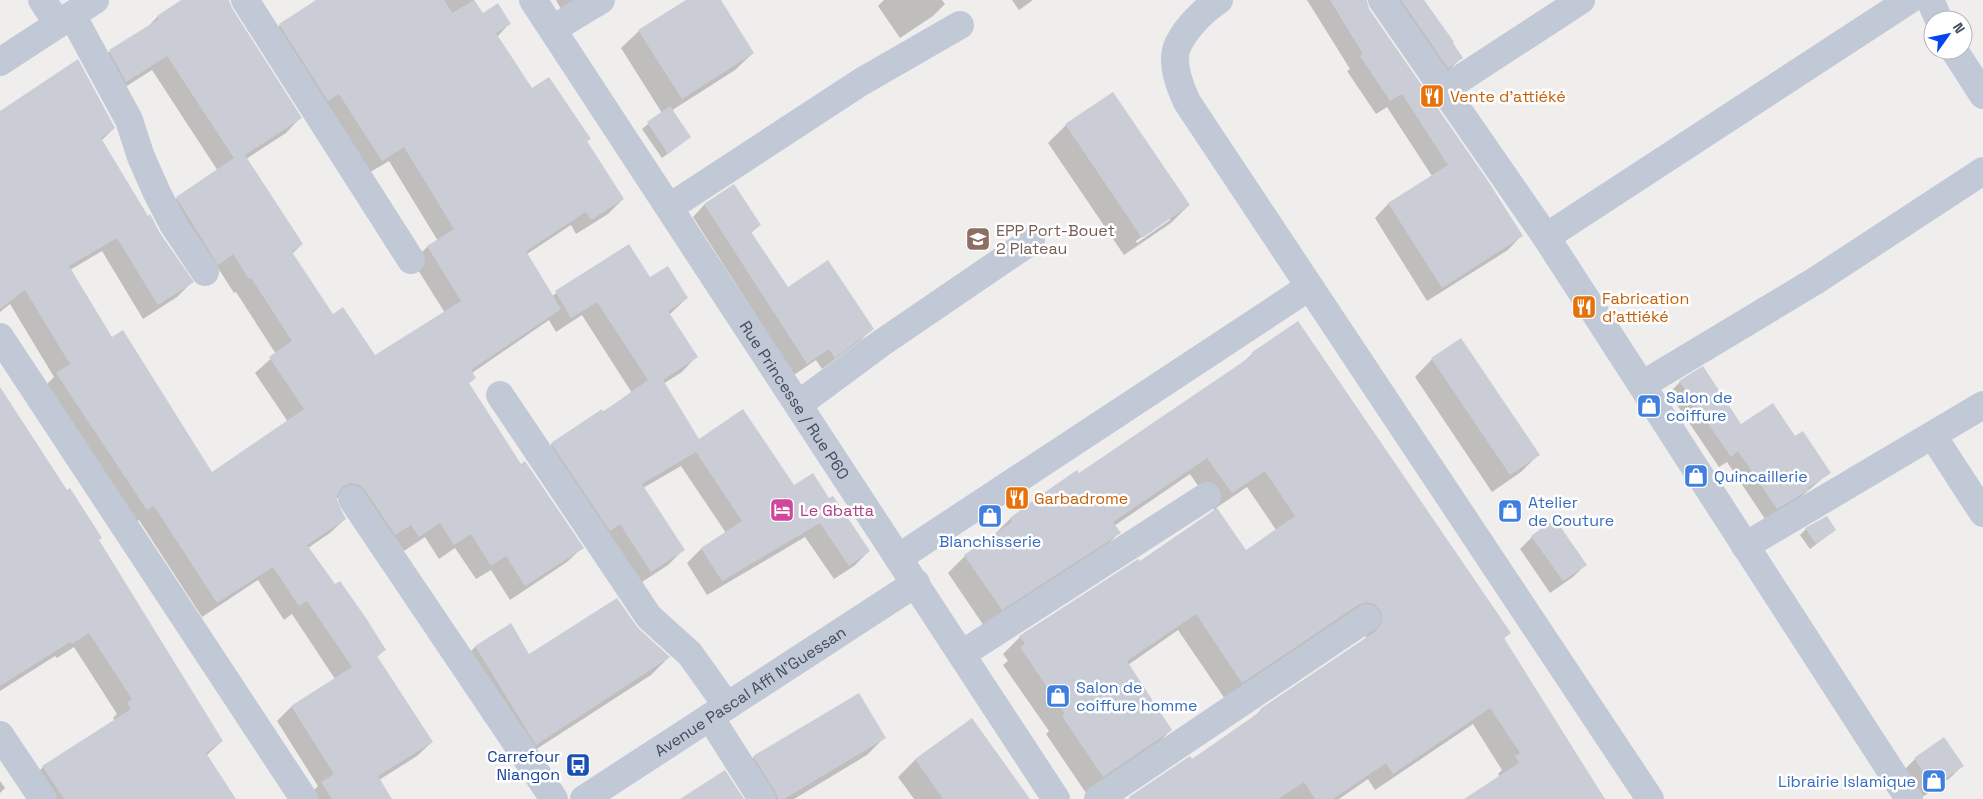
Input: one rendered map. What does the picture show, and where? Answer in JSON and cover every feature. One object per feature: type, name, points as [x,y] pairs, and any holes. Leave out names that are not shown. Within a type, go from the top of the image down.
[{"type":"street","points":[[42,0],[65,19],[129,120],[141,157],[157,193],[173,224],[205,272]]},
{"type":"street","points":[[0,62],[94,0]]},
{"type":"street","points":[[245,0],[411,260]]},
{"type":"street","name":"Rue Princesse / Rue P60","points":[[533,0],[1056,799]]},
{"type":"street","points":[[553,30],[601,0]]},
{"type":"street","points":[[1382,0],[1546,237],[1909,799]]},
{"type":"street","points":[[1443,90],[1581,0]]},
{"type":"street","points":[[1546,237],[1909,0]]},
{"type":"street","points":[[1210,2],[1176,50],[1178,82],[1187,102],[1650,799]]},
{"type":"street","points":[[670,207],[852,87],[960,24]]},
{"type":"street","points":[[1960,60],[1983,95]]},
{"type":"street","points":[[1642,385],[1815,281],[1983,171]]},
{"type":"street","points":[[799,404],[880,344],[1031,241]]},
{"type":"street","points":[[898,558],[1309,287]]},
{"type":"street","points":[[0,337],[304,799]]},
{"type":"street","points":[[500,395],[648,617],[690,654],[762,799]]},
{"type":"street","points":[[1745,546],[1983,405]]},
{"type":"street","points":[[1933,436],[1983,513]]},
{"type":"street","points":[[962,654],[1207,496]]},
{"type":"street","points":[[352,499],[554,799]]},
{"type":"street","name":"Avenue Pascal Affi N'Guessan","points":[[584,799],[916,583]]},
{"type":"street","points":[[1098,799],[1367,618]]},
{"type":"street","points":[[0,735],[43,799]]},
{"type":"building","points":[[181,0],[229,0],[232,8],[302,118],[245,155],[303,244],[292,252],[333,314],[343,307],[375,355],[461,301],[427,246],[454,229],[404,147],[382,161],[339,94],[328,101],[279,24],[316,0],[444,0],[452,13],[474,0],[483,13],[498,3],[511,24],[496,33],[532,88],[549,77],[591,139],[587,141],[624,199],[591,220],[586,212],[526,251],[561,309],[471,370],[476,378],[469,383],[521,464],[525,461],[584,548],[525,586],[506,556],[491,566],[471,534],[454,545],[440,523],[419,537],[411,525],[395,535],[365,490],[359,485],[351,483],[343,486],[336,500],[346,519],[307,545],[335,584],[340,581],[366,618],[386,650],[377,656],[433,742],[378,776],[392,799],[332,799],[321,782],[334,774],[291,706],[352,667],[307,601],[299,606],[273,567],[217,603],[154,506],[147,510],[56,373],[70,364],[25,290],[0,309],[0,111],[78,59],[115,128],[101,138],[148,216],[150,214],[160,233],[194,282],[158,305],[117,238],[69,266],[112,337],[123,330],[212,472],[304,409],[269,357],[292,341],[233,254],[218,265],[176,197],[234,158],[167,56],[126,82],[109,50],[159,19],[157,16]]},
{"type":"building","points":[[686,0],[721,0],[754,53],[682,99],[638,30]]},
{"type":"building","points":[[1330,0],[1367,0],[1369,9],[1488,181],[1523,236],[1442,288],[1388,203],[1448,165],[1402,94],[1390,101],[1360,56],[1363,54]]},
{"type":"building","points":[[1401,0],[1424,0],[1463,58],[1448,68]]},
{"type":"building","points":[[1113,92],[1190,205],[1142,238],[1065,124]]},
{"type":"building","points":[[670,106],[691,137],[668,154],[647,122]]},
{"type":"building","points":[[734,184],[761,225],[751,232],[788,287],[828,260],[874,329],[835,358],[829,349],[807,364],[704,204]]},
{"type":"building","points":[[629,244],[650,277],[668,266],[688,298],[668,311],[698,357],[663,380],[699,439],[743,409],[794,485],[813,473],[829,498],[833,496],[870,551],[849,566],[820,523],[722,581],[701,548],[742,521],[696,452],[642,484],[685,550],[651,572],[620,524],[610,531],[551,443],[602,409],[603,412],[648,380],[597,302],[571,318],[555,291]]},
{"type":"building","points":[[1298,321],[1511,633],[1504,638],[1605,799],[1464,799],[1519,763],[1515,756],[1520,753],[1490,708],[1393,774],[1386,763],[1333,799],[1315,799],[1304,782],[1278,799],[1130,799],[1129,797],[1190,756],[1192,759],[1261,711],[1260,709],[1376,631],[1381,624],[1382,616],[1380,610],[1374,604],[1366,602],[1358,605],[1242,683],[1196,614],[1127,661],[1172,730],[1103,777],[1062,716],[1065,714],[1020,647],[1025,643],[1019,636],[1138,559],[1140,561],[1217,508],[1246,550],[1295,516],[1265,471],[1232,493],[1207,458],[1113,522],[1121,533],[1002,610],[964,555],[1012,522],[1010,518],[1035,499],[1077,470],[1079,473],[1253,355],[1251,353]]},
{"type":"building","points":[[1461,338],[1540,455],[1510,475],[1431,358]]},
{"type":"building","points":[[1703,366],[1741,424],[1773,403],[1795,436],[1803,431],[1831,473],[1808,488],[1809,490],[1777,509],[1738,451],[1731,457],[1679,381]]},
{"type":"building","points":[[0,387],[67,490],[70,488],[102,538],[99,540],[223,741],[206,753],[236,799],[64,799],[42,766],[131,709],[127,703],[132,699],[89,633],[72,644],[70,642],[0,686]]},
{"type":"building","points":[[1827,516],[1836,530],[1816,544],[1805,528]]},
{"type":"building","points":[[1555,519],[1587,565],[1563,581],[1531,536]]},
{"type":"building","points":[[617,598],[638,628],[670,657],[536,745],[475,646],[511,623],[529,654]]},
{"type":"building","points":[[859,693],[886,738],[784,799],[778,799],[753,756]]},
{"type":"building","points":[[972,718],[1030,799],[943,799],[915,759]]},
{"type":"building","points":[[1944,737],[1964,766],[1933,787],[1914,758]]},
{"type":"building","points":[[725,770],[744,799],[680,799]]},
{"type":"place","name":"Vente d'attiéké","points":[[1432,96]]},
{"type":"place","name":"EPP Port-Bouet 2 Plateau","points":[[978,239]]},
{"type":"place","name":"Fabrication d'attiéké","points":[[1584,307]]},
{"type":"place","name":"Salon de coiffure","points":[[1649,406]]},
{"type":"place","name":"Quincaillerie","points":[[1696,476]]},
{"type":"place","name":"Garbadrome","points":[[1017,498]]},
{"type":"place","name":"Le Gbatta","points":[[782,510]]},
{"type":"place","name":"Atelier de Couture","points":[[1510,511]]},
{"type":"place","name":"Blanchisserie","points":[[990,516]]},
{"type":"place","name":"Salon de coiffure homme","points":[[1058,696]]},
{"type":"place","name":"Carrefour Niangon","points":[[578,765]]},
{"type":"place","name":"Librairie Islamique","points":[[1934,781]]}]
